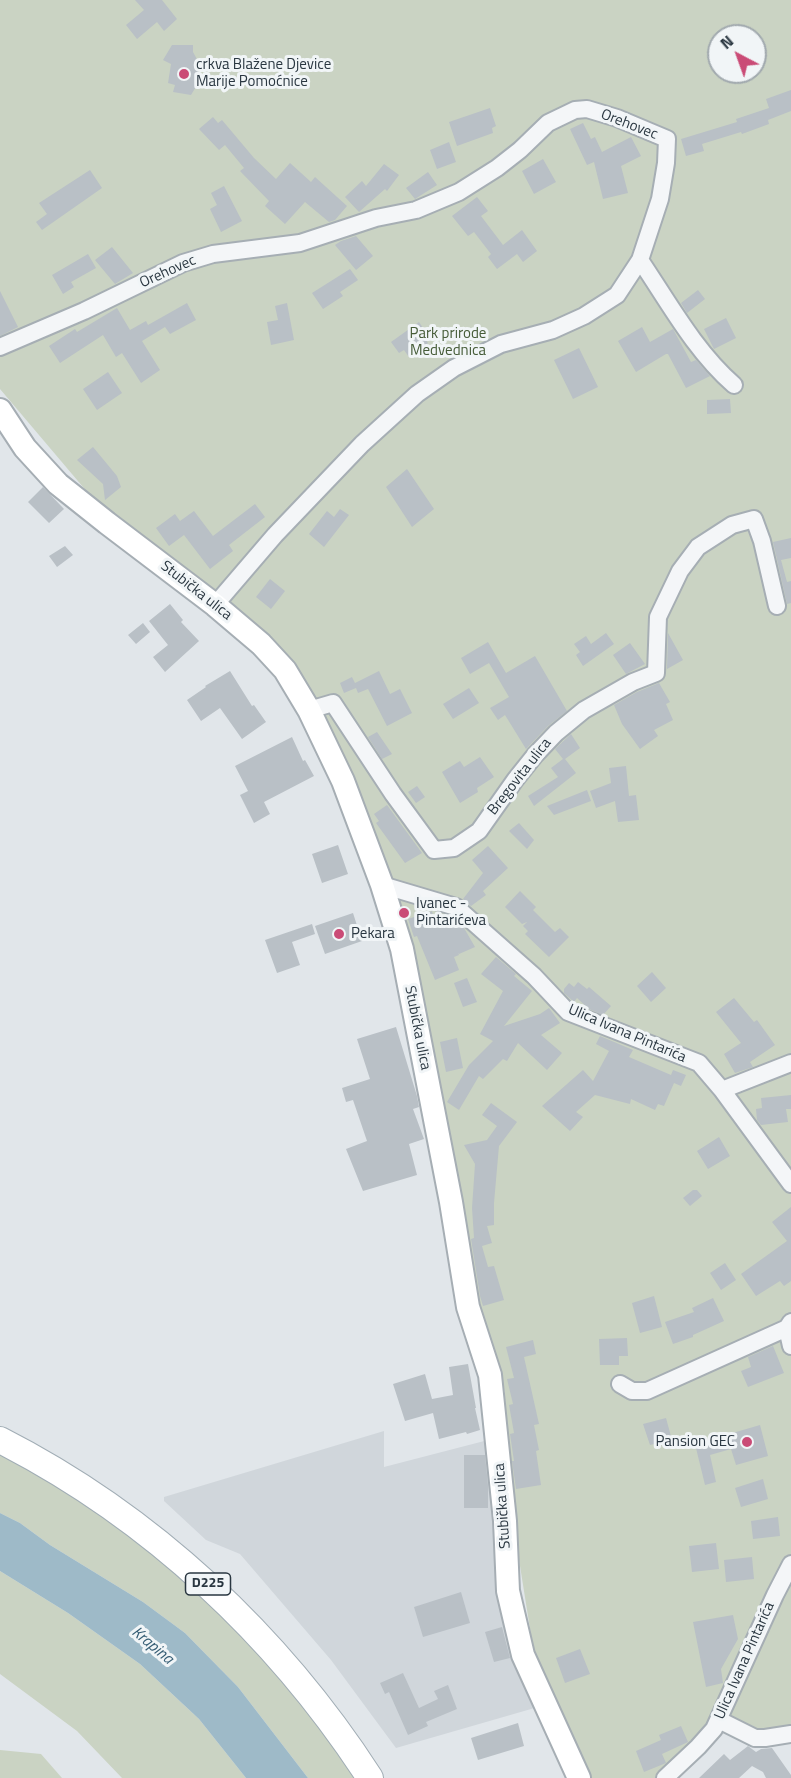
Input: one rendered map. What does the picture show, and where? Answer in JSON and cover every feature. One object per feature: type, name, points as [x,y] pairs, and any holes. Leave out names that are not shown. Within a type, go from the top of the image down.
[{"type":"main road","name":"Stubička ulica","points":[[0,410],[25,448],[58,484],[215,604],[261,644],[285,670],[309,710],[343,781],[382,885],[402,949],[451,1202],[468,1307],[490,1375],[505,1521],[508,1591],[523,1655],[579,1778]]},
{"type":"main road","name":"D225","points":[[0,1440],[88,1492],[137,1527],[202,1580],[246,1621],[287,1666],[349,1746],[370,1778]]},
{"type":"street","name":"Orehovec","points":[[0,347],[84,311],[183,263],[213,254],[300,243],[376,218],[416,210],[459,192],[497,168],[548,123],[575,110],[587,109],[617,118],[667,139],[660,199],[640,260],[617,295],[584,316],[553,330],[501,344],[453,368],[417,394],[362,444],[275,535],[215,604]]},
{"type":"street","points":[[640,260],[700,350],[735,386]]},
{"type":"street","name":"Bregovita ulica","points":[[309,710],[333,703],[393,794],[434,850],[454,848],[479,831],[515,780],[556,733],[584,710],[633,682],[656,673],[658,617],[680,571],[698,547],[732,525],[754,519],[762,541],[777,606]]},
{"type":"street","name":"Ulica Ivana Pintarića","points":[[382,885],[456,907],[534,976],[568,1012],[699,1063],[722,1090],[791,1184]]},
{"type":"street","points":[[722,1090],[791,1063]]},
{"type":"street","points":[[620,1384],[632,1391],[647,1391],[789,1325],[791,1346]]},
{"type":"street","name":"Ulica Ivana Pintarića","points":[[665,1778],[714,1729],[791,1564]]},
{"type":"street","points":[[719,1719],[755,1738],[791,1734]]},
{"type":"shaded area","points":[[384,1431],[384,1467],[492,1439],[491,1502],[498,1572],[538,1707],[396,1748],[331,1660],[240,1554],[206,1540],[164,1501],[164,1497]]},
{"type":"green space","name":"Park prirode Medvednica","points":[[0,0],[791,0],[791,1729],[764,1733],[753,1726],[719,1715],[660,1778],[587,1778],[534,1654],[517,1547],[504,1387],[452,1213],[407,973],[343,781],[278,664],[105,513],[0,389]]},
{"type":"green space","points":[[0,1450],[38,1470],[167,1560],[266,1655],[358,1778],[308,1778],[238,1687],[185,1633],[143,1602],[50,1545],[20,1523],[0,1513]]},
{"type":"green space","points":[[0,1571],[68,1613],[140,1664],[199,1719],[246,1778],[122,1778],[77,1731],[0,1674]]},
{"type":"green space","points":[[0,1750],[41,1754],[62,1778],[0,1778]]},
{"type":"water","name":"Krapina","points":[[0,1513],[20,1523],[50,1545],[143,1602],[185,1633],[238,1687],[308,1778],[246,1778],[199,1719],[140,1664],[68,1613],[0,1571]]},
{"type":"building","points":[[135,0],[162,0],[177,19],[164,31],[157,22],[137,39],[126,25],[144,10]]},
{"type":"building","name":"crkva Blažene Djevice Marije Pomoćnice","points":[[172,45],[193,45],[193,52],[199,63],[197,85],[191,95],[173,92],[175,85],[168,83],[171,64],[163,60]]},
{"type":"building","points":[[791,90],[791,111],[768,120],[769,124],[742,134],[741,132],[702,144],[704,151],[686,156],[681,139],[737,122],[736,119],[769,108],[766,99]]},
{"type":"building","points":[[490,108],[496,126],[492,128],[493,133],[457,146],[449,122]]},
{"type":"building","points":[[213,117],[218,123],[222,120],[254,158],[276,179],[290,163],[311,182],[315,177],[347,206],[335,220],[329,222],[305,202],[285,224],[265,206],[269,201],[240,171],[244,168],[225,145],[219,150],[199,129]]},
{"type":"building","points":[[583,123],[591,139],[595,137],[602,152],[631,137],[641,156],[621,166],[628,193],[603,199],[594,162],[587,165],[570,129]]},
{"type":"building","points":[[449,142],[456,162],[437,169],[430,150]]},
{"type":"building","points":[[543,159],[556,182],[534,194],[522,171]]},
{"type":"building","points":[[384,164],[399,175],[387,191],[385,189],[359,212],[345,197],[362,181],[366,186]]},
{"type":"building","points":[[90,170],[102,188],[42,230],[36,222],[47,214],[39,203]]},
{"type":"building","points":[[428,172],[437,185],[415,199],[406,188]]},
{"type":"building","points":[[224,186],[242,221],[221,232],[210,209],[217,205],[211,193]]},
{"type":"building","points":[[477,197],[488,211],[481,216],[503,245],[522,230],[537,251],[523,262],[517,254],[497,269],[488,257],[491,254],[474,232],[468,236],[452,216]]},
{"type":"building","points":[[356,236],[373,256],[356,270],[335,245]]},
{"type":"building","points":[[112,247],[133,273],[115,284],[95,260]]},
{"type":"building","points":[[88,254],[96,268],[71,282],[74,287],[63,294],[52,275]]},
{"type":"building","points":[[350,269],[358,280],[340,292],[343,296],[323,309],[312,293]]},
{"type":"building","points":[[698,290],[705,299],[687,313],[681,303]]},
{"type":"building","points":[[0,291],[18,327],[0,336]]},
{"type":"building","points":[[187,303],[196,320],[170,334],[165,327],[142,341],[160,370],[141,383],[122,353],[116,357],[103,335],[60,363],[49,346],[75,329],[77,332],[117,308],[130,330],[146,321],[148,325]]},
{"type":"building","points":[[287,303],[294,340],[271,345],[267,322],[278,320],[275,306]]},
{"type":"building","points":[[726,318],[736,338],[714,349],[704,329]]},
{"type":"building","points":[[419,322],[427,334],[424,337],[428,343],[409,357],[404,350],[399,353],[391,342]]},
{"type":"building","points":[[642,327],[650,342],[673,329],[691,362],[696,360],[710,376],[686,388],[668,354],[636,372],[618,341]]},
{"type":"building","points":[[579,348],[598,387],[573,399],[554,360]]},
{"type":"building","points":[[108,372],[122,393],[97,410],[83,389]]},
{"type":"building","points":[[730,399],[731,413],[707,414],[707,400]]},
{"type":"building","points":[[93,447],[117,476],[121,487],[105,500],[103,484],[77,460]]},
{"type":"building","points":[[407,469],[434,509],[412,527],[386,487]]},
{"type":"building","points":[[43,487],[64,509],[49,523],[28,502]]},
{"type":"building","points":[[255,504],[265,517],[229,545],[233,551],[210,569],[184,535],[169,546],[156,528],[175,514],[180,521],[194,511],[213,536]]},
{"type":"building","points":[[340,509],[349,515],[324,547],[309,534],[327,511],[334,517]]},
{"type":"building","points":[[791,538],[791,558],[781,560],[787,582],[791,581],[791,603],[787,604],[773,542]]},
{"type":"building","points":[[65,546],[73,555],[57,567],[49,556]]},
{"type":"building","points":[[270,579],[285,591],[271,609],[256,597]]},
{"type":"building","points":[[170,604],[183,620],[181,622],[199,641],[165,672],[153,657],[168,645],[149,621]]},
{"type":"building","points":[[143,623],[150,632],[136,644],[128,635]]},
{"type":"building","points":[[606,633],[614,644],[583,666],[576,655],[580,652],[574,644],[586,636],[591,644]]},
{"type":"building","points":[[668,633],[683,660],[667,669],[667,668]]},
{"type":"building","points":[[488,642],[506,673],[535,656],[567,711],[548,726],[526,749],[505,715],[498,720],[490,708],[509,697],[489,663],[470,674],[461,658]]},
{"type":"building","points":[[630,643],[645,664],[626,674],[613,655]]},
{"type":"building","points":[[230,671],[252,706],[254,705],[266,722],[242,739],[220,708],[201,721],[187,700]]},
{"type":"building","points":[[379,671],[390,694],[400,689],[412,713],[387,726],[368,689],[358,693],[356,688],[344,693],[340,683],[352,677],[355,683]]},
{"type":"building","points":[[659,683],[670,702],[666,704],[673,720],[654,730],[658,736],[640,749],[622,724],[614,705]]},
{"type":"building","points":[[469,688],[479,703],[453,719],[443,704]]},
{"type":"building","points":[[377,732],[392,754],[382,759],[368,737]]},
{"type":"building","points":[[571,734],[580,748],[565,759],[576,773],[534,806],[528,796],[558,777],[551,768],[563,759],[555,749]]},
{"type":"building","points":[[292,737],[303,761],[305,760],[314,776],[264,802],[270,814],[254,823],[240,795],[248,791],[235,766]]},
{"type":"building","points":[[480,757],[494,777],[477,788],[478,792],[460,803],[442,772],[460,761],[464,767]]},
{"type":"building","points":[[626,766],[629,796],[636,795],[639,820],[618,822],[615,801],[596,808],[590,791],[611,783],[609,768]]},
{"type":"building","points":[[417,786],[425,797],[416,803],[408,792]]},
{"type":"building","points":[[587,790],[591,801],[554,815],[547,806]]},
{"type":"building","points":[[387,805],[422,853],[405,863],[376,823],[379,821],[374,814]]},
{"type":"building","points":[[519,823],[534,840],[527,849],[509,831]]},
{"type":"building","points":[[338,845],[348,874],[322,883],[312,854]]},
{"type":"building","points":[[488,846],[508,868],[483,891],[486,895],[471,906],[463,899],[483,873],[472,860]]},
{"type":"building","points":[[520,891],[536,907],[533,910],[555,932],[560,928],[569,937],[549,957],[525,934],[528,931],[523,926],[527,922],[522,924],[505,907]]},
{"type":"building","points":[[432,911],[435,923],[451,916],[464,928],[475,947],[458,953],[459,955],[454,957],[459,970],[435,980],[408,919]]},
{"type":"building","name":"Pekara","points":[[353,913],[362,941],[325,954],[315,926]]},
{"type":"building","points":[[312,924],[315,934],[292,942],[300,965],[277,973],[265,940]]},
{"type":"building","points":[[496,957],[532,991],[504,1026],[540,1014],[549,1008],[560,1023],[541,1035],[562,1053],[547,1070],[518,1043],[507,1061],[503,1059],[483,1079],[479,1076],[459,1110],[447,1102],[469,1065],[493,1041],[480,1034],[503,991],[481,974]]},
{"type":"building","points":[[652,972],[666,988],[651,1002],[637,986]]},
{"type":"building","points":[[467,978],[477,1002],[463,1007],[454,983]]},
{"type":"building","points":[[578,982],[587,989],[589,987],[611,1006],[603,1015],[589,1009],[577,998],[574,1002],[564,993],[569,983],[574,987]]},
{"type":"building","points":[[734,998],[754,1022],[757,1020],[775,1045],[750,1062],[753,1067],[735,1073],[724,1054],[741,1043],[716,1012]]},
{"type":"building","points":[[396,1027],[417,1096],[419,1107],[413,1109],[424,1139],[409,1144],[417,1175],[363,1191],[346,1149],[367,1141],[353,1100],[346,1102],[342,1088],[370,1079],[357,1039]]},
{"type":"building","points":[[600,1036],[633,1050],[629,1057],[671,1075],[673,1070],[686,1075],[681,1086],[674,1083],[664,1106],[658,1104],[655,1110],[631,1099],[630,1104],[595,1095],[576,1112],[583,1117],[570,1131],[542,1106],[583,1070],[593,1081],[609,1051],[596,1044]]},
{"type":"building","points":[[457,1038],[463,1068],[446,1072],[440,1042]]},
{"type":"building","points":[[791,1095],[791,1109],[786,1109],[788,1122],[761,1125],[757,1120],[756,1109],[762,1108],[761,1098]]},
{"type":"building","points":[[491,1103],[517,1122],[499,1146],[494,1225],[487,1226],[492,1243],[482,1246],[488,1267],[494,1266],[504,1300],[483,1306],[471,1239],[474,1238],[472,1208],[475,1164],[464,1145],[487,1140],[497,1126],[482,1115]]},
{"type":"building","points":[[719,1137],[730,1156],[708,1169],[697,1151]]},
{"type":"building","points":[[693,1190],[697,1190],[702,1196],[690,1206],[683,1198]]},
{"type":"building","points":[[791,1207],[791,1281],[784,1286],[780,1281],[756,1296],[741,1274],[787,1241],[772,1222]]},
{"type":"building","points":[[725,1263],[736,1280],[721,1290],[710,1273]]},
{"type":"building","points":[[654,1296],[662,1327],[640,1333],[632,1303]]},
{"type":"building","points":[[713,1298],[724,1321],[693,1337],[673,1344],[665,1322],[694,1312],[692,1308]]},
{"type":"building","points":[[627,1338],[628,1356],[619,1356],[619,1365],[600,1365],[599,1339]]},
{"type":"building","points":[[533,1340],[536,1354],[524,1357],[539,1424],[534,1425],[539,1450],[536,1451],[541,1485],[516,1489],[510,1434],[514,1433],[509,1405],[513,1404],[507,1379],[514,1378],[506,1347]]},
{"type":"building","points":[[773,1346],[784,1373],[748,1387],[741,1371],[751,1367],[748,1357]]},
{"type":"building","points":[[468,1364],[480,1430],[439,1439],[433,1413],[405,1421],[393,1384],[425,1374],[432,1399],[453,1395],[449,1367]]},
{"type":"building","points":[[666,1418],[672,1440],[650,1445],[643,1424]]},
{"type":"building","points":[[760,1425],[768,1456],[736,1465],[731,1449],[710,1455],[716,1482],[705,1485],[695,1444]]},
{"type":"building","points":[[464,1455],[485,1455],[488,1508],[464,1508]]},
{"type":"building","points":[[763,1479],[768,1499],[741,1507],[735,1488]]},
{"type":"building","points":[[778,1517],[780,1536],[753,1539],[751,1521]]},
{"type":"building","points":[[716,1543],[719,1569],[692,1572],[689,1546]]},
{"type":"building","points":[[752,1557],[754,1579],[726,1582],[724,1560]]},
{"type":"building","points":[[461,1592],[470,1623],[423,1637],[414,1607]]},
{"type":"building","points":[[733,1615],[738,1639],[721,1669],[723,1683],[706,1687],[693,1622]]},
{"type":"building","points":[[502,1627],[510,1658],[494,1662],[485,1632]]},
{"type":"building","points":[[580,1649],[590,1674],[565,1683],[556,1658]]},
{"type":"building","points":[[403,1673],[419,1708],[438,1699],[434,1691],[448,1685],[457,1709],[426,1722],[428,1726],[408,1735],[389,1692],[385,1694],[380,1683]]},
{"type":"building","points":[[518,1723],[524,1746],[478,1760],[471,1738]]},
{"type":"building","points":[[681,1726],[688,1742],[662,1754],[666,1763],[644,1772],[636,1751],[661,1740],[659,1735]]},
{"type":"building","points":[[748,1746],[756,1752],[772,1748],[791,1778],[766,1778],[763,1772],[752,1766],[739,1778],[699,1778],[724,1754],[730,1760]]},
{"type":"place","name":"crkva Blažene Djevice Marije Pomoćnice","points":[[184,74]]},
{"type":"place","name":"Ivanec - Pintarićeva","points":[[404,913]]},
{"type":"place","name":"Pekara","points":[[339,934]]},
{"type":"place","name":"Pansion GEC","points":[[747,1442]]}]
